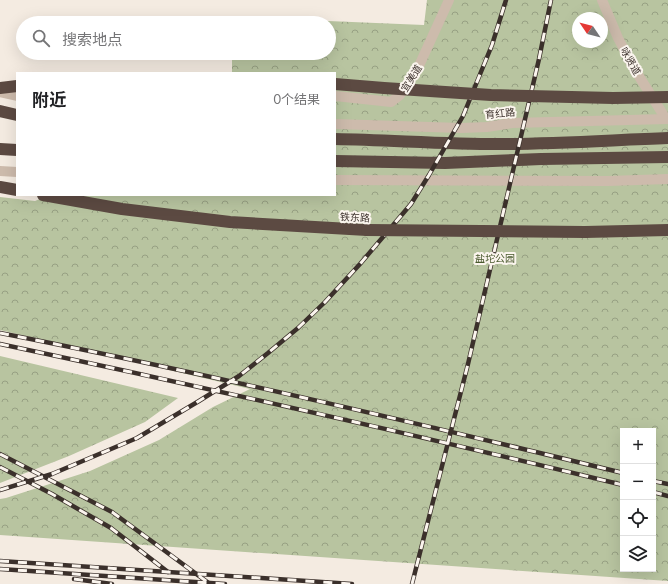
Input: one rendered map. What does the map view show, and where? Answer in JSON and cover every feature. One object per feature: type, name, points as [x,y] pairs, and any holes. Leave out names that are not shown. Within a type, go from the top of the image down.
[{"type":"highway","points":[[336,84],[491,95],[613,98],[668,97]]},
{"type":"highway","points":[[0,88],[16,86]]},
{"type":"highway","points":[[0,111],[16,115]]},
{"type":"highway","points":[[336,139],[426,143],[531,144],[668,138]]},
{"type":"highway","points":[[0,149],[16,150]]},
{"type":"highway","points":[[336,161],[445,163],[541,159],[668,157]]},
{"type":"highway","points":[[0,187],[16,190]]},
{"type":"highway","name":"铁东路","points":[[49,196],[122,209],[230,222],[352,229],[585,232],[668,230]]},
{"type":"street","name":"宜美道","points":[[336,96],[391,102],[400,95],[418,68],[449,0]]},
{"type":"street","name":"咏贤道","points":[[602,0],[621,44],[635,70],[667,119]]},
{"type":"street","points":[[0,92],[16,96]]},
{"type":"street","name":"育红路","points":[[336,124],[461,128],[487,127],[512,123],[667,119]]},
{"type":"street","points":[[0,171],[16,172]]},
{"type":"street","points":[[336,180],[668,179]]},
{"type":"green space","name":"盐坨公园","points":[[427,0],[668,0],[668,581],[0,535],[0,499],[90,471],[159,440],[213,407],[250,389],[0,330],[0,197],[35,201],[47,196],[336,196],[336,72],[232,72],[232,60],[336,60],[336,21],[424,25]]},
{"type":"green space","points":[[0,356],[178,398],[145,422],[69,456],[0,483]]},
{"type":"railway","points":[[0,490],[52,474],[137,438],[239,376],[298,328],[325,302],[360,264],[411,204],[429,175],[463,116],[492,45],[506,0]]},
{"type":"railway","points":[[412,584],[468,364],[539,59],[551,0]]},
{"type":"railway","points":[[0,333],[156,365],[312,400],[620,472]]},
{"type":"railway","points":[[0,344],[312,412],[620,484]]},
{"type":"railway","points":[[0,454],[112,512],[210,584]]},
{"type":"railway","points":[[0,467],[52,494],[111,528],[168,572]]},
{"type":"railway","points":[[656,482],[668,484]]},
{"type":"railway","points":[[656,493],[668,496]]},
{"type":"railway","points":[[0,561],[352,584]]},
{"type":"railway","points":[[0,569],[225,584]]},
{"type":"railway","points":[[74,579],[112,584]]}]
